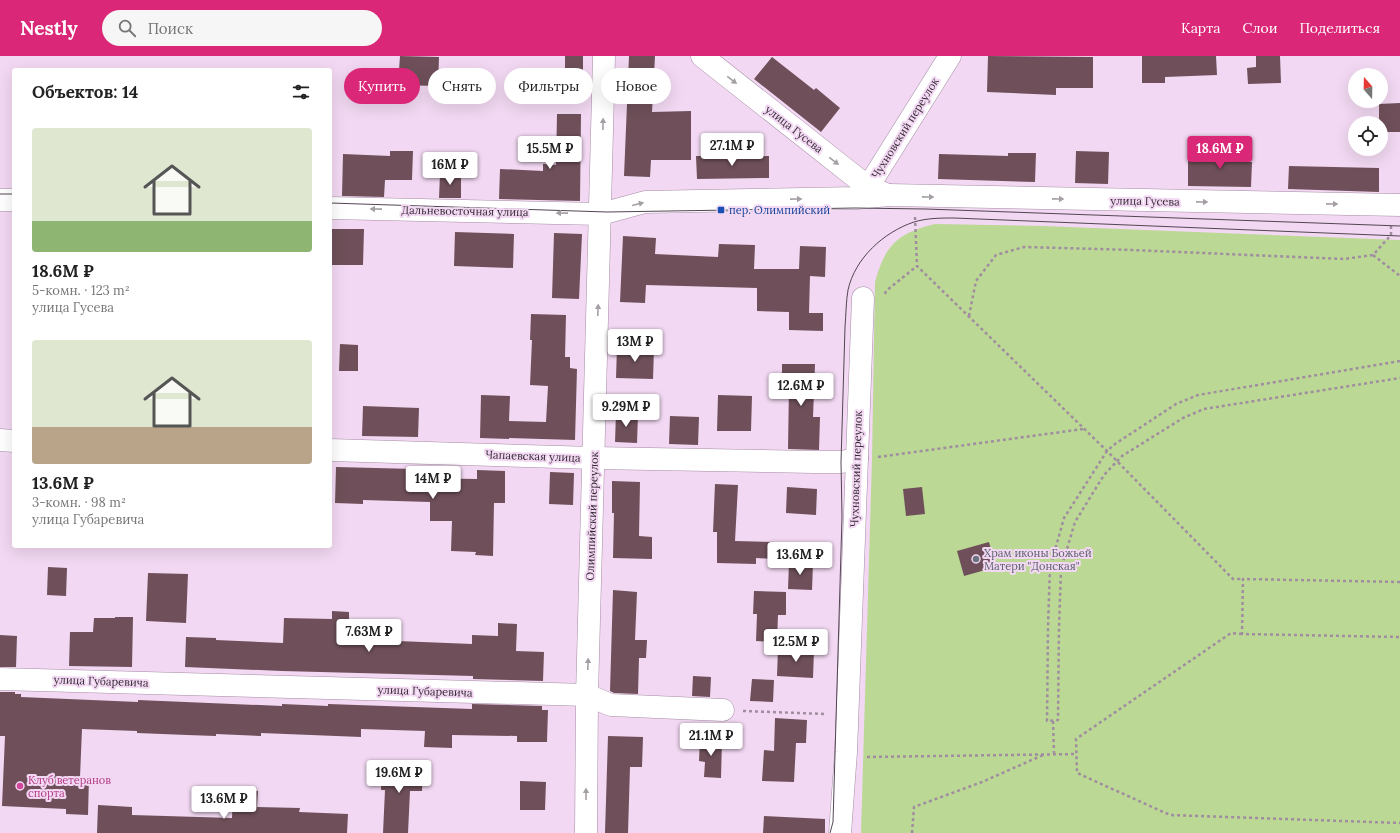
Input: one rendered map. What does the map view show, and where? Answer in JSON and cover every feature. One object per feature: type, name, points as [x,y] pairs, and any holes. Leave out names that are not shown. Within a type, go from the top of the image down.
[{"type":"street","name":"Олимпийский переулок","points":[[586,833],[587,695],[601,214],[604,56]]},
{"type":"street","name":"улица Гусева","points":[[702,56],[862,193]]},
{"type":"street","name":"Чухновский переулок","points":[[862,193],[950,56]]},
{"type":"street","name":"улица Гусева","points":[[601,214],[644,202],[862,193],[914,196],[1396,206]]},
{"type":"street","points":[[0,200],[12,200]]},
{"type":"street","name":"Дальневосточная улица","points":[[332,208],[601,214]]},
{"type":"street","name":"Чухновский переулок","points":[[840,833],[846,752],[863,298]]},
{"type":"street","points":[[0,440],[12,440]]},
{"type":"street","name":"Чапаевская улица","points":[[332,450],[594,458],[814,462],[841,462],[856,460]]},
{"type":"street","name":"улица Губаревича","points":[[0,679],[587,695],[611,705],[722,710]]},
{"type":"path","points":[[914,196],[917,266],[1084,429],[1233,579],[1400,582]]},
{"type":"path","points":[[969,317],[976,282],[996,255],[1024,247],[1344,259],[1373,255],[1391,235],[1396,206]]},
{"type":"path","points":[[1373,255],[1400,276]]},
{"type":"path","points":[[1400,361],[1198,395],[1176,404],[1115,444],[1107,452],[1064,518],[1050,568],[1047,721],[1058,720],[1061,569],[1075,522],[1104,475],[1116,461],[1183,418],[1204,408],[1400,378]]},
{"type":"path","points":[[856,460],[1084,429]]},
{"type":"path","points":[[1242,634],[1243,579]]},
{"type":"path","points":[[1400,637],[1231,633],[1076,739],[1077,772],[1170,815],[1400,823]]},
{"type":"path","points":[[722,710],[847,714]]},
{"type":"path","points":[[1053,720],[1054,754]]},
{"type":"path","points":[[846,752],[864,757],[1077,754]]},
{"type":"path","points":[[912,833],[914,807],[982,782],[1045,754]]},
{"type":"green space","points":[[935,224],[1043,226],[1400,240],[1400,833],[861,833],[872,458],[875,282],[883,259],[895,242],[911,232]]},
{"type":"building","points":[[400,56],[439,57],[439,68],[428,68],[428,86],[420,86],[420,68],[399,68]]},
{"type":"building","points":[[565,56],[583,56],[583,68],[565,68]]},
{"type":"building","points":[[629,56],[655,56],[654,68],[628,68]]},
{"type":"building","points":[[988,56],[1093,57],[1093,88],[1056,88],[1056,95],[987,92]]},
{"type":"building","points":[[1142,56],[1216,56],[1217,75],[1165,77],[1165,83],[1142,83]]},
{"type":"building","points":[[1256,56],[1280,56],[1281,83],[1248,84],[1247,68],[1256,67]]},
{"type":"building","points":[[772,57],[814,90],[816,88],[840,108],[821,132],[754,79]]},
{"type":"building","points":[[1400,103],[1400,132],[1388,132],[1388,116],[1379,116],[1379,108],[1388,108],[1388,104]]},
{"type":"building","points":[[627,104],[652,104],[652,112],[691,111],[691,160],[651,160],[650,177],[624,176]]},
{"type":"building","points":[[557,114],[581,114],[580,201],[499,199],[500,169],[543,171],[543,164],[556,165]]},
{"type":"building","points":[[1217,148],[1238,148],[1238,162],[1252,162],[1251,187],[1188,186],[1188,156],[1217,156]]},
{"type":"building","points":[[390,151],[413,151],[412,180],[385,180],[384,197],[342,196],[343,154],[390,156]]},
{"type":"building","points":[[1076,151],[1109,152],[1108,184],[1075,183]]},
{"type":"building","points":[[1008,153],[1036,153],[1035,182],[938,179],[939,154],[1008,156]]},
{"type":"building","points":[[696,156],[769,156],[769,178],[697,179]]},
{"type":"building","points":[[1289,166],[1379,168],[1379,192],[1288,189]]},
{"type":"building","points":[[440,174],[461,175],[461,198],[439,198]]},
{"type":"building","points":[[332,229],[364,229],[363,265],[332,265]]},
{"type":"building","points":[[455,232],[514,234],[513,268],[454,266]]},
{"type":"building","points":[[554,233],[582,234],[579,299],[552,298]]},
{"type":"building","points":[[623,236],[656,238],[655,254],[718,257],[719,244],[755,245],[754,269],[799,269],[800,246],[826,247],[825,277],[810,276],[809,313],[823,313],[823,331],[789,330],[789,312],[757,311],[757,288],[646,285],[645,303],[620,302]]},
{"type":"building","points":[[531,314],[566,315],[565,357],[570,357],[570,368],[577,369],[575,440],[480,438],[481,395],[510,396],[509,421],[546,422],[548,386],[530,385],[532,340],[530,340]]},
{"type":"building","points":[[340,344],[358,345],[358,371],[339,371]]},
{"type":"building","points":[[617,347],[654,348],[653,379],[616,378]]},
{"type":"building","points":[[782,364],[815,364],[813,417],[820,417],[819,450],[788,449],[789,386],[782,386]]},
{"type":"building","points":[[718,395],[752,396],[751,431],[717,431]]},
{"type":"building","points":[[363,406],[419,408],[418,437],[362,436]]},
{"type":"building","points":[[616,413],[638,414],[637,443],[615,442]]},
{"type":"building","points":[[670,416],[699,417],[698,445],[669,444]]},
{"type":"building","points":[[336,467],[415,469],[415,478],[477,479],[477,470],[505,471],[505,503],[494,503],[493,556],[475,555],[476,552],[451,551],[452,521],[430,521],[430,502],[363,500],[363,504],[335,503]]},
{"type":"building","points":[[550,472],[574,473],[573,505],[549,504]]},
{"type":"building","points":[[612,481],[640,482],[639,536],[652,537],[652,559],[613,558],[614,513],[612,513]]},
{"type":"building","points":[[715,484],[738,485],[735,541],[775,542],[774,559],[756,558],[756,564],[717,563],[717,532],[713,532]]},
{"type":"building","points":[[787,487],[817,489],[816,515],[786,513]]},
{"type":"building","points":[[922,487],[925,514],[906,516],[903,489]]},
{"type":"building","name":"Храм иконы Божьей Матери \"Донская\"","points":[[989,542],[996,567],[964,576],[957,551]]},
{"type":"building","points":[[789,562],[813,563],[812,590],[788,589]]},
{"type":"building","points":[[48,567],[67,568],[66,596],[47,595]]},
{"type":"building","points":[[148,573],[188,574],[186,623],[146,621]]},
{"type":"building","points":[[613,590],[637,592],[635,640],[647,640],[646,658],[639,658],[638,694],[614,693],[610,691]]},
{"type":"building","points":[[754,591],[786,592],[786,615],[778,615],[777,642],[756,641],[757,614],[753,614]]},
{"type":"building","points":[[332,611],[349,612],[349,622],[374,623],[373,640],[472,644],[472,635],[498,636],[498,623],[517,624],[516,651],[544,652],[543,681],[473,679],[473,676],[185,667],[186,637],[283,643],[284,618],[332,619]]},
{"type":"building","points":[[133,617],[132,667],[69,666],[70,632],[93,632],[94,618]]},
{"type":"building","points":[[0,635],[17,636],[16,667],[0,667]]},
{"type":"building","points":[[778,649],[814,650],[813,678],[777,676]]},
{"type":"building","points":[[693,676],[711,677],[710,697],[692,696]]},
{"type":"building","points":[[752,679],[774,680],[773,702],[750,701]]},
{"type":"building","points":[[0,692],[15,692],[15,694],[21,694],[21,697],[282,706],[282,704],[328,706],[328,704],[472,709],[472,704],[542,706],[542,710],[548,710],[547,742],[517,742],[517,736],[452,735],[452,748],[424,747],[425,731],[361,729],[361,737],[261,733],[261,736],[216,734],[216,736],[82,729],[80,777],[89,777],[88,815],[66,814],[66,809],[2,806],[5,736],[0,736]]},
{"type":"building","points":[[775,718],[807,720],[806,743],[796,743],[794,782],[762,781],[764,750],[774,751]]},
{"type":"building","points":[[608,736],[643,737],[642,767],[630,767],[628,833],[605,833]]},
{"type":"building","points":[[700,738],[722,740],[721,778],[704,777],[705,762],[699,761]]},
{"type":"building","points":[[382,763],[423,764],[422,791],[410,791],[408,833],[383,833],[385,790],[381,790]]},
{"type":"building","points":[[520,781],[546,782],[545,810],[520,810]]},
{"type":"building","points":[[233,790],[258,791],[257,807],[300,808],[299,812],[348,814],[347,833],[97,833],[98,805],[132,807],[132,815],[232,818]]},
{"type":"building","points":[[764,816],[825,819],[825,833],[763,833]]},
{"type":"tram line","points":[[0,194],[12,194]]},
{"type":"tram line","points":[[332,203],[607,212],[855,208],[926,209],[1400,226]]},
{"type":"tram line","points":[[830,833],[833,822],[842,517],[841,462],[846,303],[848,290],[857,267],[872,248],[882,239],[903,226],[929,219],[944,218],[1400,236]]},
{"type":"place","name":"пер. Олимпийский","points":[[721,210]]},
{"type":"place","name":"Храм иконы Божьей Матери \"Донская\"","points":[[976,559]]},
{"type":"place","name":"Клуб ветеранов спорта","points":[[20,786]]}]
